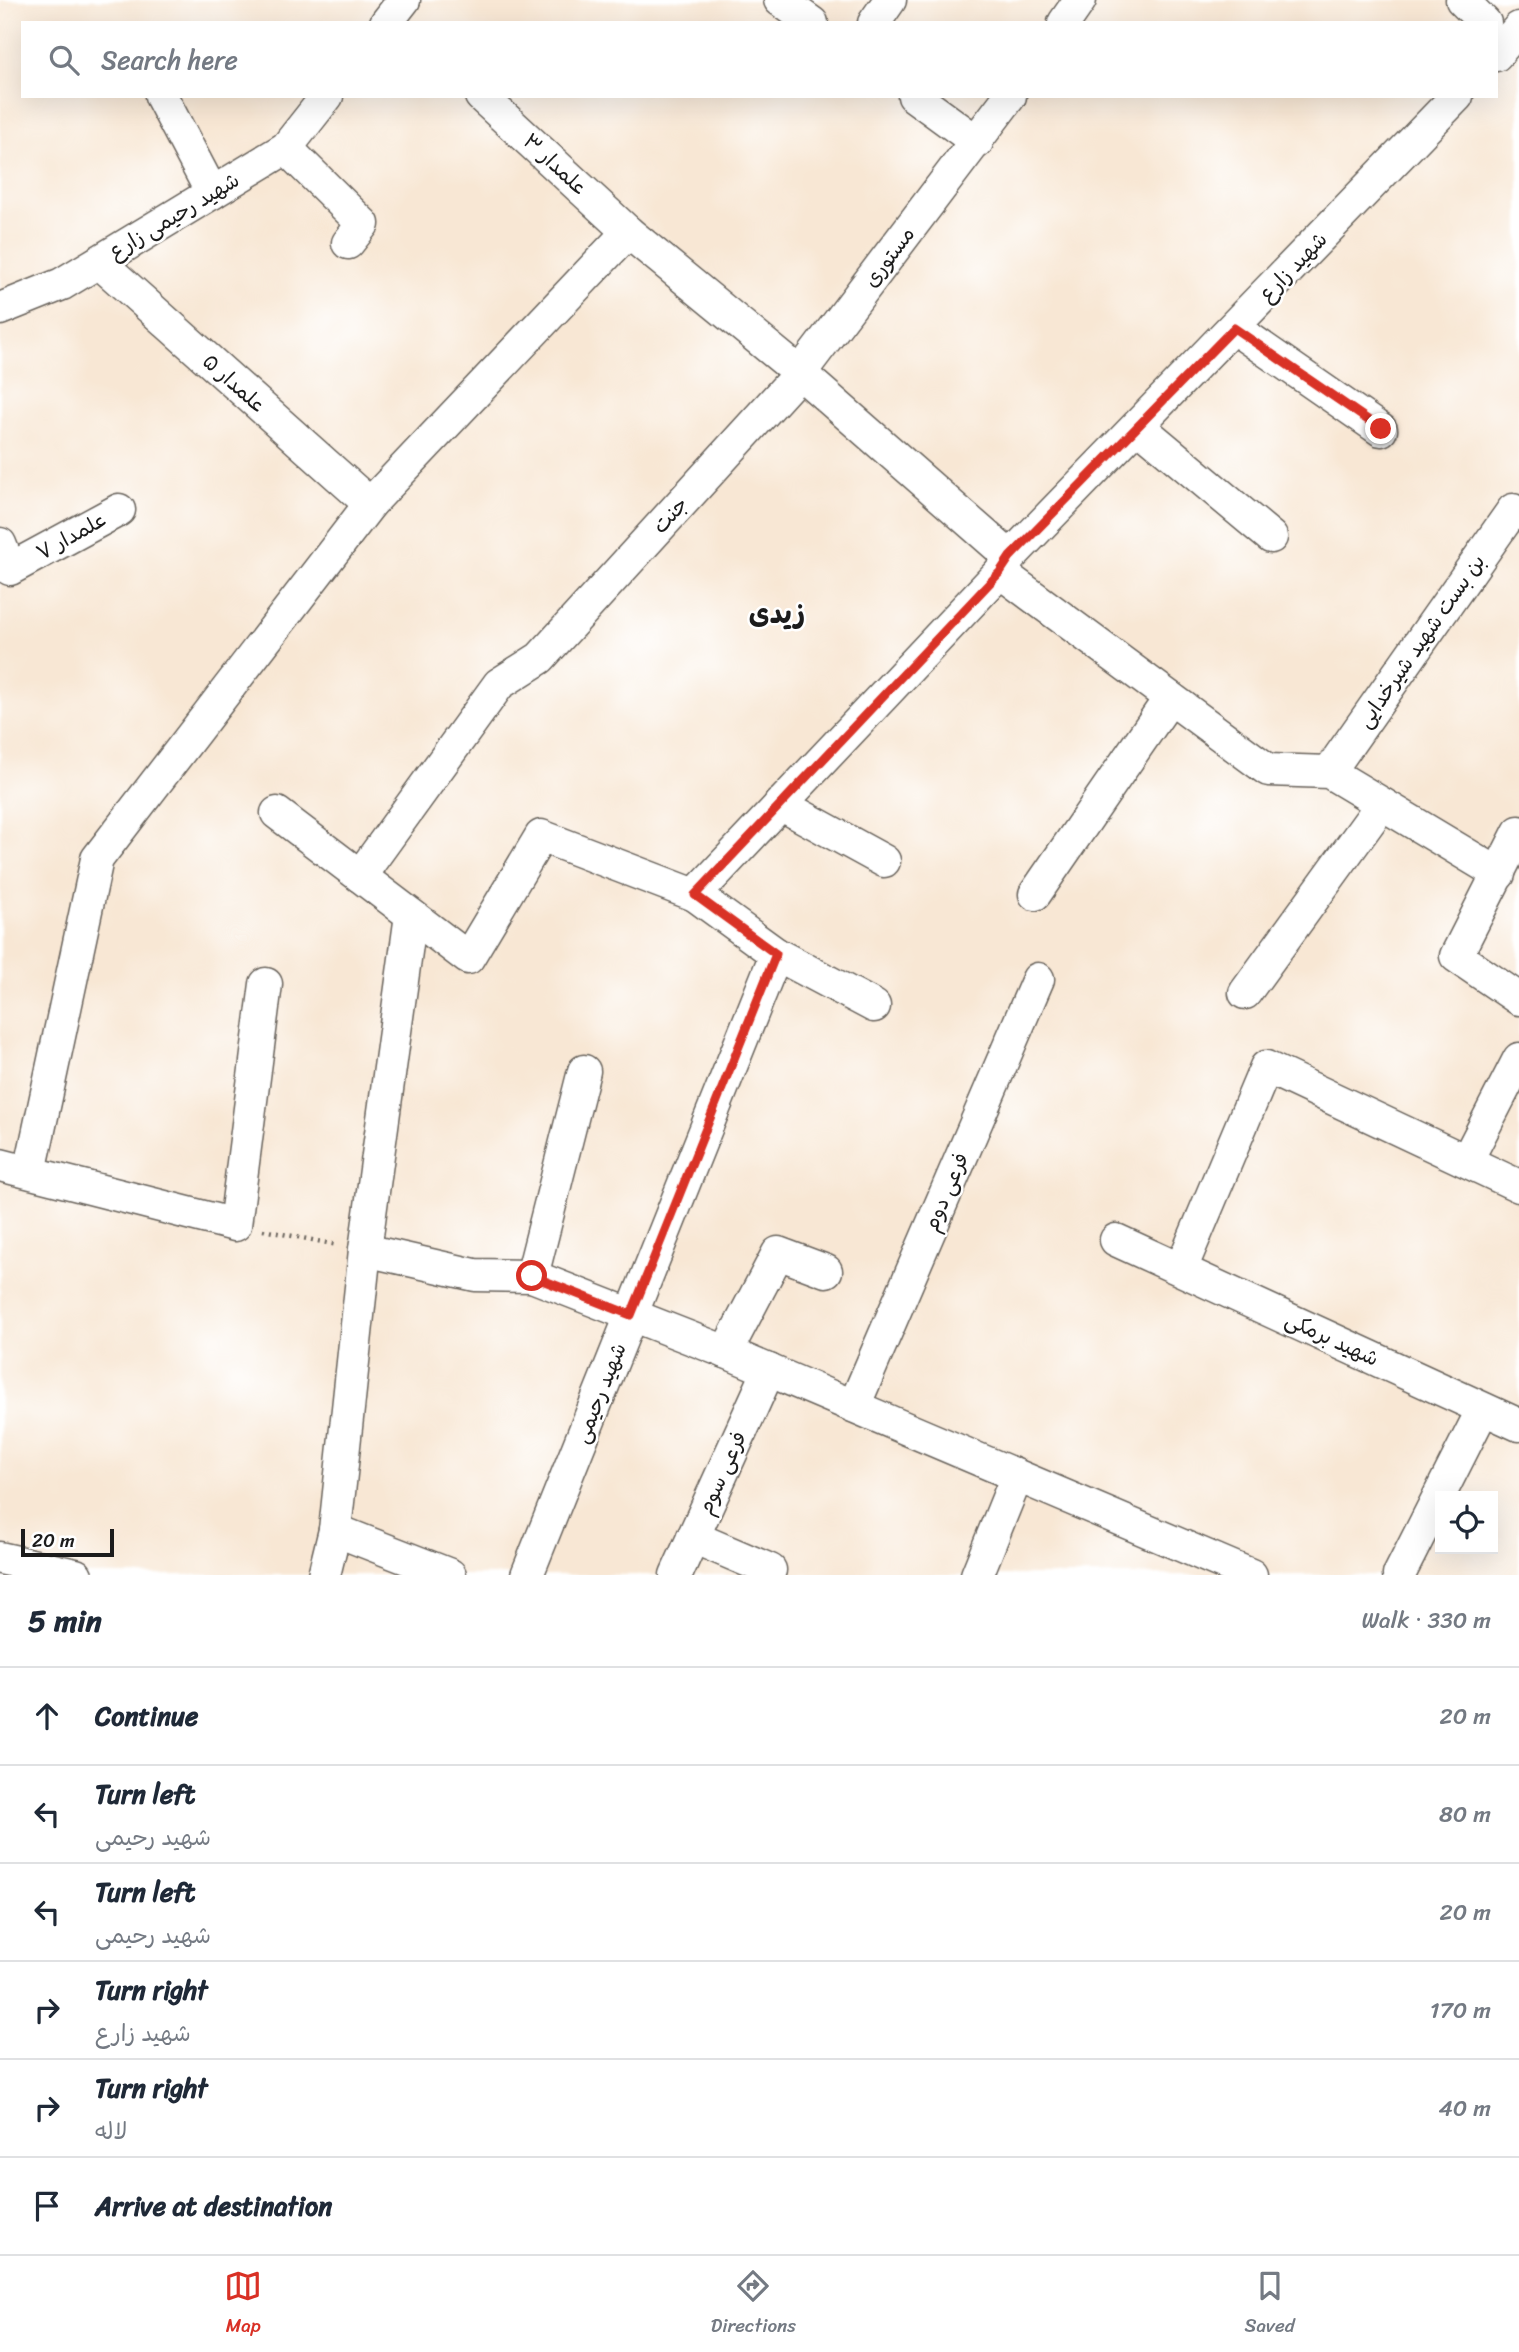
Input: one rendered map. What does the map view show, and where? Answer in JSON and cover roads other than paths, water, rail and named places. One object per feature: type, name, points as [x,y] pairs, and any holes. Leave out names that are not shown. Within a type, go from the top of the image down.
[{"type":"street","points":[[780,0],[808,21]]},
{"type":"street","points":[[875,21],[890,0]]},
{"type":"street","points":[[1065,21],[1080,0]]},
{"type":"street","points":[[1462,0],[1484,21]]},
{"type":"street","points":[[161,98],[212,193]]},
{"type":"street","name":"شهید رحیمی زارع","points":[[0,309],[62,285],[286,148],[325,98]]},
{"type":"street","name":"علمدار ۳","points":[[483,98],[628,232],[800,373],[1005,565],[1170,698],[1268,770],[1329,772]]},
{"type":"street","points":[[917,98],[977,142]]},
{"type":"street","name":"مستوری","points":[[800,373],[1009,98]]},
{"type":"street","name":"شهید زارع","points":[[695,895],[1005,565],[1455,98]]},
{"type":"street","points":[[286,148],[363,224],[348,243]]},
{"type":"street","points":[[266,984],[235,1225],[15,1168],[97,859],[370,504],[628,232]]},
{"type":"street","name":"علمدار ۵","points":[[99,262],[370,504]]},
{"type":"street","points":[[1234,328],[1381,429]]},
{"type":"street","name":"جنت","points":[[360,876],[499,684],[540,658],[800,373]]},
{"type":"street","points":[[1138,426],[1271,537]]},
{"type":"street","name":"علمدار ۷","points":[[0,544],[10,569],[119,510]]},
{"type":"street","name":"بن بست شهید شیرخدایی","points":[[1329,772],[1513,510]]},
{"type":"street","points":[[1035,894],[1170,698]]},
{"type":"street","points":[[1329,772],[1499,874]]},
{"type":"street","points":[[780,804],[884,861]]},
{"type":"street","points":[[1245,993],[1382,804]]},
{"type":"street","points":[[276,813],[468,958],[541,836],[695,895],[776,954],[874,1006]]},
{"type":"street","points":[[1519,832],[1456,956],[1519,999]]},
{"type":"street","points":[[324,1575],[335,1530],[365,1251],[411,915]]},
{"type":"street","name":"شهید رحیمی","points":[[527,1575],[776,954]]},
{"type":"street","name":"فرعی دوم","points":[[854,1406],[1038,979]]},
{"type":"street","points":[[1467,1160],[1519,1059]]},
{"type":"street","points":[[1181,1269],[1266,1067],[1519,1186]]},
{"type":"street","points":[[532,1276],[584,1071]]},
{"type":"street","name":"شهید برمکی","points":[[1116,1240],[1519,1425]]},
{"type":"street","points":[[365,1251],[475,1275],[532,1276],[726,1352],[1251,1575]]},
{"type":"street","points":[[726,1352],[778,1252],[826,1271]]},
{"type":"street","name":"فرعی سوم","points":[[676,1575],[769,1370]]},
{"type":"street","points":[[1399,1575],[1483,1409]]},
{"type":"street","points":[[976,1575],[1017,1476]]},
{"type":"street","points":[[335,1530],[450,1575]]},
{"type":"street","points":[[693,1537],[770,1570]]},
{"type":"street","points":[[0,1558],[76,1575]]},
{"type":"district","name":"زیدی","points":[[777,613]]}]
